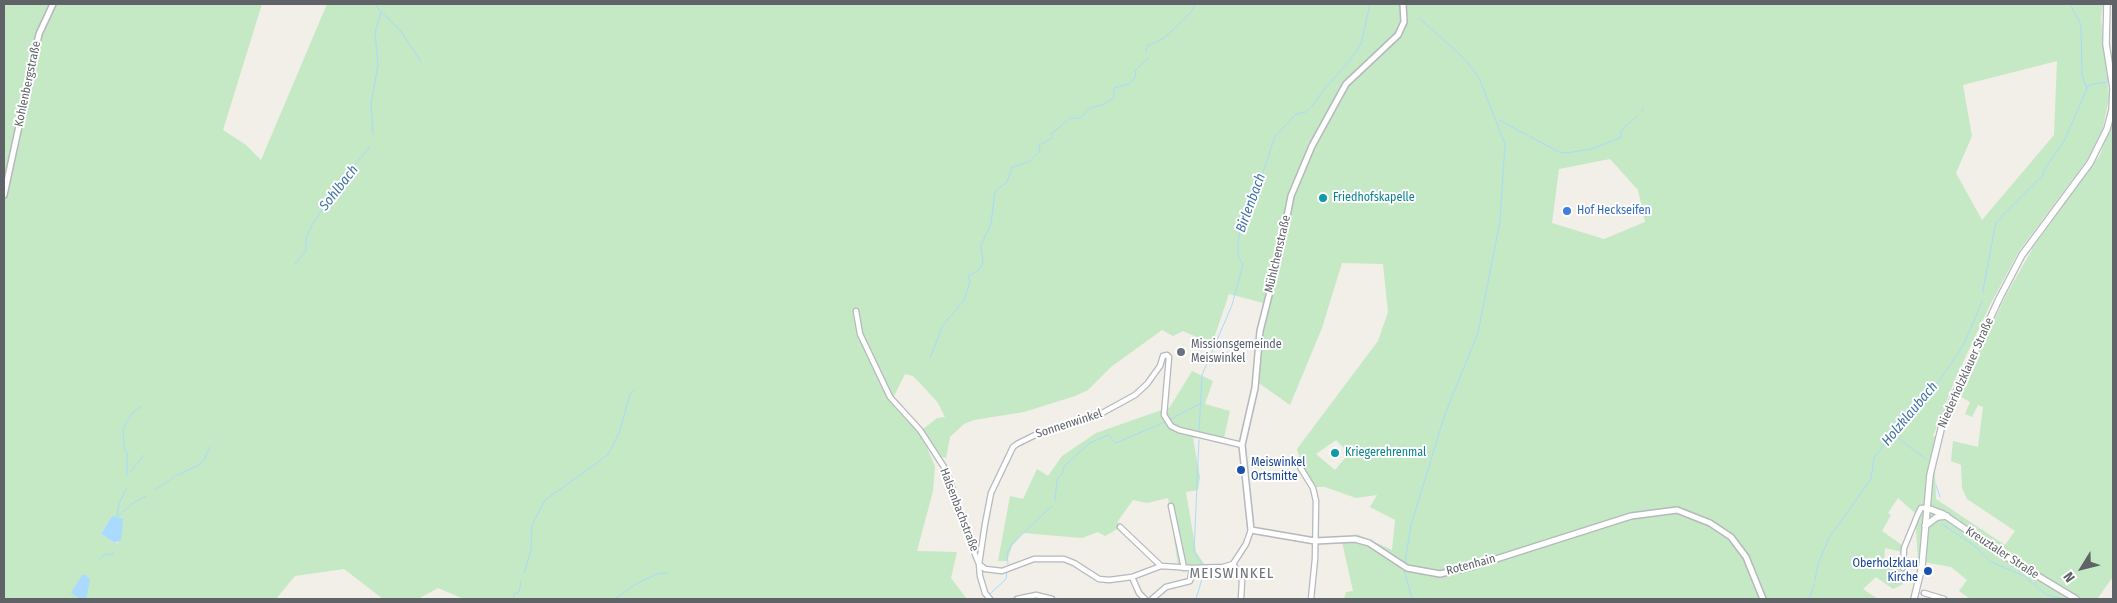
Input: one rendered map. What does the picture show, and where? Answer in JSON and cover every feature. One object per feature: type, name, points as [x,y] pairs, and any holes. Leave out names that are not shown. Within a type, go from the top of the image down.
[{"type":"main road","name":"Niederholzklauer Straße","points":[[1914,599],[1922,566],[1926,508],[1934,455],[1944,421],[1999,299],[2022,255],[2090,163],[2107,129],[2112,110],[2113,88],[2106,44],[2107,4]]},
{"type":"main road","name":"Kreuztaler Straße","points":[[1926,508],[1946,516],[2003,555],[2076,599]]},
{"type":"main road","points":[[1925,526],[1936,517],[1946,516]]},
{"type":"street","name":"Kohlenbergstraße","points":[[4,195],[39,34],[53,4]]},
{"type":"street","name":"Mühlchenstraße","points":[[1251,530],[1242,445],[1254,388],[1260,332],[1294,190],[1312,146],[1342,90],[1357,71],[1398,35],[1404,13],[1403,4]]},
{"type":"street","name":"Halsenbachstraße","points":[[856,311],[860,334],[890,397],[916,425],[944,467],[951,483],[957,510],[979,564],[985,569],[996,572],[1007,570],[1034,559],[1064,559],[1099,579],[1132,577],[1161,566],[1192,568],[1233,564]]},
{"type":"street","name":"Sonnenwinkel","points":[[979,564],[991,493],[1012,447],[1040,432],[1102,414],[1135,395],[1147,384],[1165,355],[1169,358],[1164,415],[1171,426],[1179,430],[1242,445]]},
{"type":"street","points":[[1300,467],[1313,488],[1316,500],[1315,559],[1311,599]]},
{"type":"street","points":[[1171,506],[1184,568]]},
{"type":"street","points":[[1903,568],[1904,548],[1921,508],[1926,508]]},
{"type":"street","name":"Rotenhain","points":[[1251,530],[1315,541],[1356,539],[1370,543],[1407,568],[1429,573],[1451,573],[1631,516],[1663,510],[1677,510],[1692,514],[1731,537],[1746,557],[1763,599]]},
{"type":"street","points":[[1120,527],[1161,566]]},
{"type":"street","points":[[1241,599],[1242,581],[1239,572],[1233,564],[1246,544],[1251,530]]},
{"type":"street","points":[[979,564],[985,594],[990,599]]},
{"type":"street","points":[[1152,599],[1166,587],[1190,581],[1192,568]]},
{"type":"street","points":[[1132,577],[1139,593],[1145,599]]},
{"type":"street","points":[[1924,593],[1944,599]]},
{"type":"street","points":[[1017,599],[1036,595],[1052,599]]},
{"type":"green space","points":[[4,4],[262,4],[223,130],[246,145],[261,160],[327,4],[2103,4],[2101,18],[2109,98],[2103,128],[2087,160],[2019,251],[1990,305],[1956,377],[1933,436],[1942,436],[1935,471],[1936,499],[2005,545],[2015,531],[1967,499],[1962,488],[1961,465],[1951,461],[1953,441],[1978,447],[1983,407],[1978,405],[1972,417],[1965,414],[1970,402],[1959,396],[2006,295],[2034,246],[2100,155],[2113,120],[2113,577],[2097,599],[1970,599],[1959,591],[1967,580],[1951,567],[1918,561],[1915,513],[1898,498],[1888,513],[1891,515],[1882,531],[1902,545],[1901,552],[1885,548],[1884,563],[1900,568],[1903,584],[1893,589],[1876,577],[1863,589],[1878,599],[1344,599],[1346,592],[1353,591],[1342,542],[1357,534],[1392,550],[1395,520],[1370,507],[1377,495],[1356,498],[1325,487],[1313,487],[1301,463],[1297,449],[1378,341],[1388,312],[1383,264],[1342,263],[1322,328],[1290,405],[1253,379],[1255,343],[1263,303],[1229,294],[1212,344],[1183,331],[1173,336],[1162,330],[1111,367],[1088,390],[1024,412],[974,420],[964,424],[950,437],[946,458],[941,457],[922,430],[937,418],[945,417],[938,403],[920,383],[913,376],[905,374],[894,396],[894,400],[915,421],[935,466],[933,491],[917,551],[957,552],[951,578],[967,599],[464,599],[438,588],[418,599],[383,599],[344,569],[295,576],[276,599],[4,599]],"holes":[[[2057,61],[2054,135],[1982,220],[1956,173],[1972,136],[1963,85]],[[1610,159],[1638,190],[1645,222],[1604,239],[1552,223],[1559,169]],[[1336,440],[1349,453],[1335,470],[1316,454]],[[112,516],[118,543],[101,534]]]},
{"type":"green space","points":[[1192,371],[1213,381],[1205,404],[1230,411],[1224,438],[1193,438],[1200,477],[1198,490],[1186,492],[1196,552],[1204,564],[1178,565],[1168,498],[1147,503],[1133,500],[1118,521],[1119,528],[1105,536],[1098,532],[1082,538],[1023,533],[1012,546],[1007,561],[998,561],[1010,496],[1023,499],[1037,469],[1048,476],[1062,456],[1096,433],[1170,407]]},
{"type":"water","points":[[112,516],[123,519],[121,540],[115,543],[101,534]]},
{"type":"water","points":[[82,575],[86,575],[90,580],[86,599],[80,599],[71,593]]},
{"type":"waterway","name":"Sohlbach","points":[[373,134],[371,104],[378,65],[375,33],[381,12],[375,4]]},
{"type":"waterway","points":[[1146,52],[1147,46],[1164,38],[1189,14],[1196,4]]},
{"type":"waterway","name":"Birlenbach","points":[[1199,432],[1202,375],[1232,305],[1243,265],[1238,256],[1238,242],[1242,220],[1249,215],[1275,136],[1296,114],[1306,112],[1348,63],[1361,44],[1370,4]]},
{"type":"waterway","name":"Holzklaubach","points":[[1984,294],[1983,290],[1996,222],[2043,175],[2044,170],[2064,141],[2087,89],[2082,75],[2081,25],[2070,4]]},
{"type":"waterway","points":[[381,12],[400,30],[421,62]]},
{"type":"waterway","points":[[1405,562],[1411,525],[1445,414],[1478,333],[1500,221],[1505,144],[1479,78],[1465,59],[1420,19]]},
{"type":"waterway","points":[[930,358],[943,325],[964,300],[970,282],[968,276],[979,270],[983,263],[981,245],[991,224],[995,191],[1007,182],[1012,167],[1029,162],[1040,151],[1039,145],[1053,138],[1051,134],[1070,118],[1080,118],[1090,108],[1102,105],[1114,98],[1114,88],[1129,84],[1136,76],[1135,71],[1149,57]]},
{"type":"waterway","points":[[2087,88],[2089,85],[2107,82],[2108,74]]},
{"type":"waterway","points":[[1499,120],[1559,152],[1566,153],[1592,149],[1622,137],[1620,133],[1626,125],[1638,116]]},
{"type":"waterway","name":"Sohlbach","points":[[295,264],[306,251],[306,238],[312,225],[324,207],[337,195],[344,179],[370,146]]},
{"type":"waterway","name":"Holzklaubach","points":[[1815,580],[1818,564],[1829,538],[1871,479],[1874,458],[1892,432],[1924,401],[1946,371],[1963,346],[1982,302]]},
{"type":"waterway","points":[[524,573],[531,550],[532,525],[545,500],[608,455],[619,433],[630,394],[635,390]]},
{"type":"waterway","points":[[1171,419],[1201,403]]},
{"type":"waterway","points":[[127,476],[127,453],[124,448],[123,429],[132,413],[141,407]]},
{"type":"waterway","points":[[1055,500],[1057,479],[1062,475],[1064,466],[1090,443],[1108,435],[1116,443],[1165,422]]},
{"type":"waterway","points":[[1892,434],[1926,459]]},
{"type":"waterway","name":"Birlenbach","points":[[1199,440],[1194,552],[1202,564]]},
{"type":"waterway","points":[[155,490],[175,476],[199,465],[204,460],[210,447]]},
{"type":"waterway","points":[[130,472],[144,455]]},
{"type":"waterway","points":[[1936,485],[1940,497]]},
{"type":"waterway","points":[[117,516],[119,504],[126,489]]},
{"type":"waterway","points":[[117,517],[133,503],[146,496]]},
{"type":"waterway","points":[[1008,564],[1007,553],[1011,545],[1052,506]]},
{"type":"waterway","points":[[1942,524],[1976,547],[1991,562],[2024,576],[2047,595],[2064,599]]},
{"type":"waterway","points":[[100,559],[105,554],[112,555],[114,552]]},
{"type":"waterway","points":[[1404,570],[1412,599]]},
{"type":"waterway","points":[[990,594],[1006,579],[1007,571]]},
{"type":"waterway","name":"Birlenbach","points":[[1196,599],[1204,572]]},
{"type":"waterway","points":[[615,599],[636,584],[657,574],[667,573]]},
{"type":"waterway","points":[[514,599],[514,594],[519,592],[521,581]]},
{"type":"waterway","name":"Holzklaubach","points":[[1809,599],[1814,585]]},
{"type":"place","name":"Friedhofskapelle","points":[[1323,198]]},
{"type":"place","name":"Hof Heckseifen","points":[[1567,211]]},
{"type":"place","name":"Missionsgemeinde Meiswinkel","points":[[1181,352]]},
{"type":"place","name":"Kriegerehrenmal","points":[[1335,453]]},
{"type":"place","name":"Meiswinkel Ortsmitte","points":[[1241,470]]},
{"type":"place","name":"Oberholzklau Kirche","points":[[1928,571]]},
{"type":"district","name":"MEISWINKEL","points":[[1232,574]]}]
